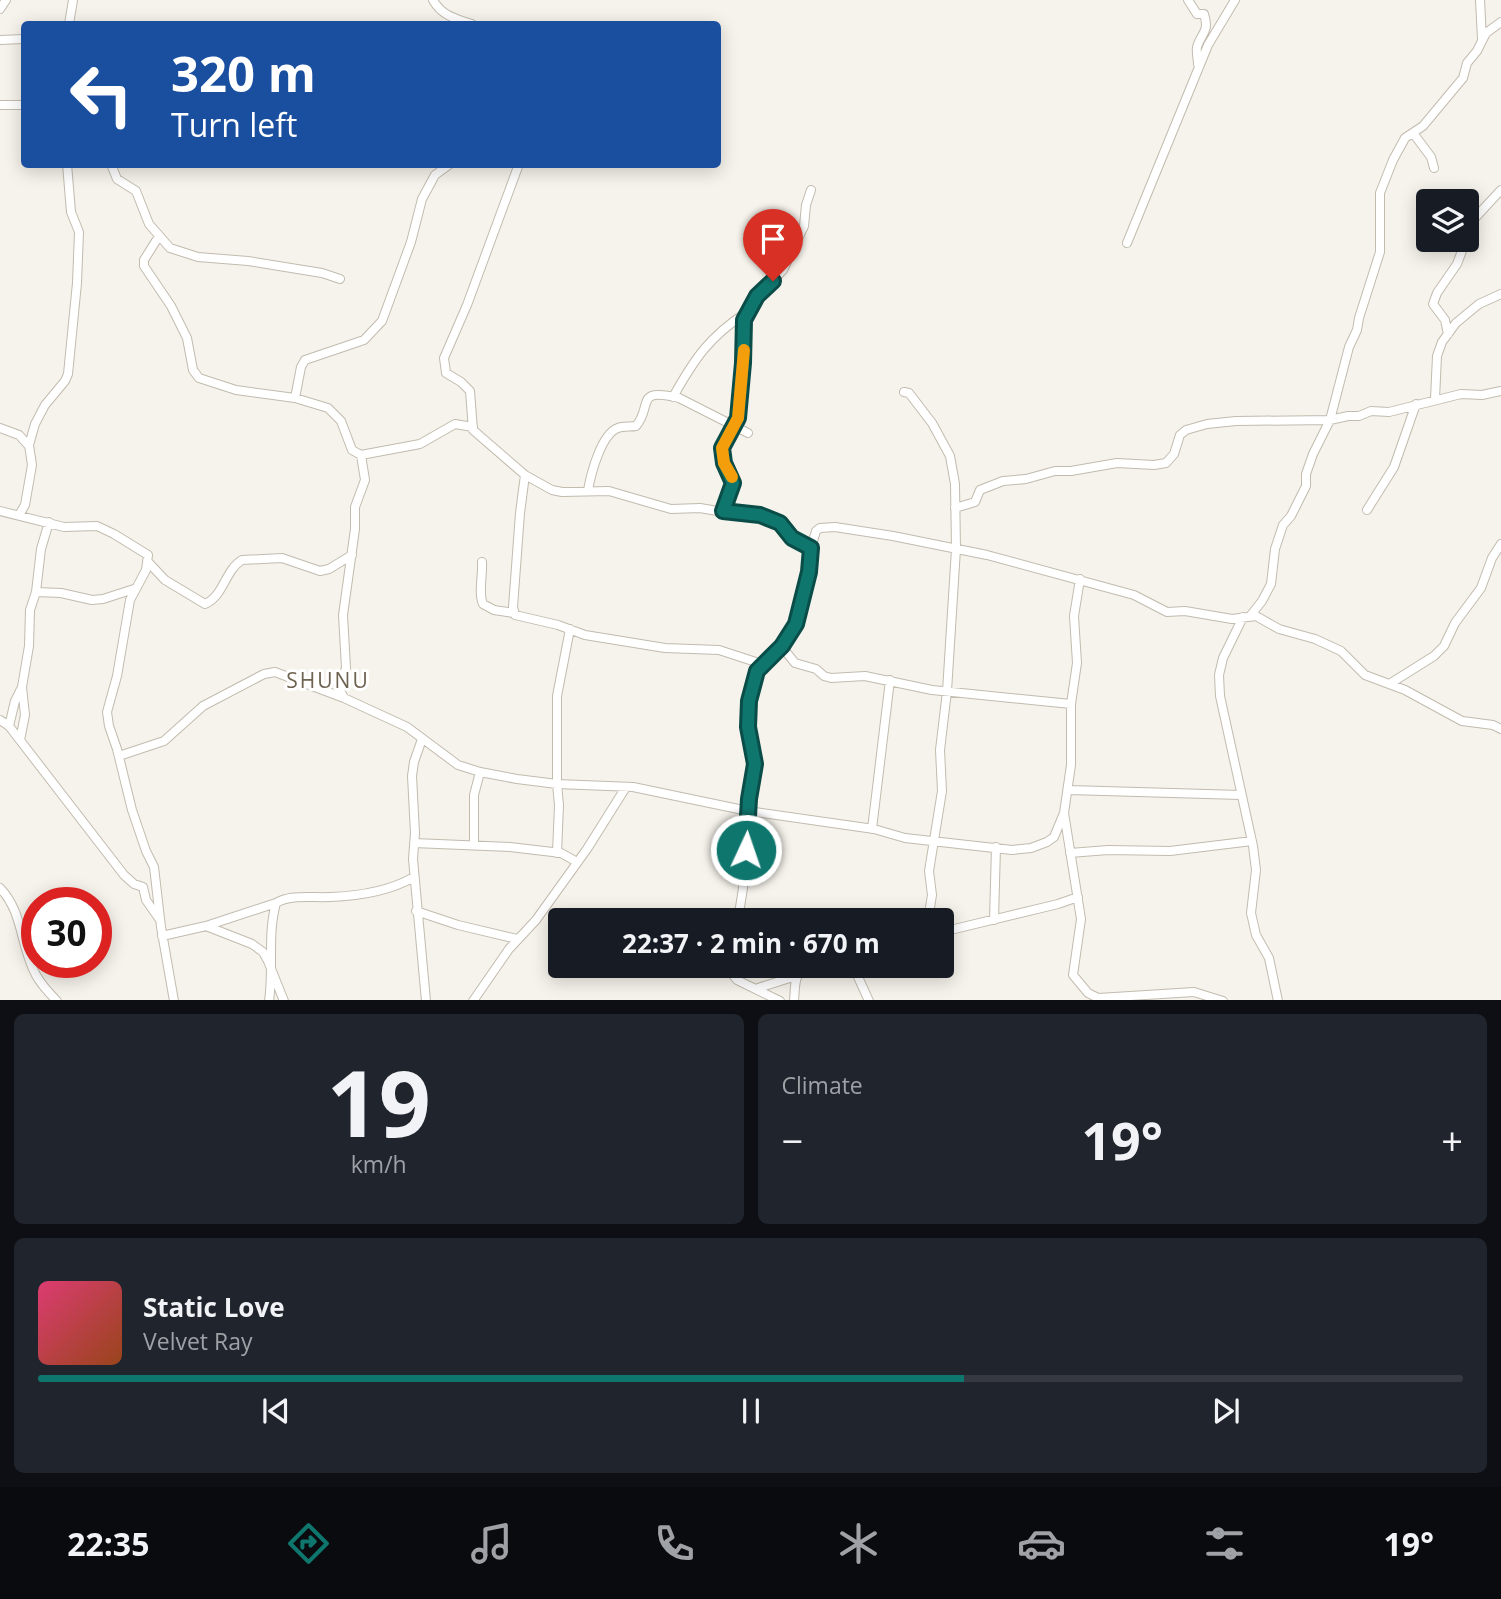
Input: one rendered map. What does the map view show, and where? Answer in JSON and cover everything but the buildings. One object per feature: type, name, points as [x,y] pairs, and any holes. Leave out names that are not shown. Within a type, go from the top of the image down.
[{"type":"street","points":[[0,9],[6,0]]},
{"type":"street","points":[[70,21],[73,0]]},
{"type":"street","points":[[433,0],[440,11],[463,21]]},
{"type":"street","points":[[1188,0],[1197,15],[1204,14],[1206,21],[1205,35],[1197,48],[1199,68]]},
{"type":"street","points":[[1127,243],[1208,45],[1235,0]]},
{"type":"street","points":[[1480,0],[1482,40]]},
{"type":"street","points":[[1278,1000],[1269,958],[1256,935],[1251,913],[1256,870],[1252,841],[1222,710],[1219,675],[1227,647],[1247,616],[1262,601],[1271,584],[1275,549],[1283,525],[1292,516],[1306,486],[1306,474],[1313,454],[1330,420],[1349,347],[1357,330],[1380,252],[1380,193],[1393,160],[1405,138],[1423,127],[1463,78],[1466,63],[1477,51],[1489,29],[1501,22]]},
{"type":"street","points":[[0,40],[21,39]]},
{"type":"street","points":[[0,105],[21,105]]},
{"type":"street","points":[[1413,133],[1428,152],[1434,168]]},
{"type":"street","points":[[19,515],[26,505],[32,465],[30,446],[38,417],[68,373],[78,282],[79,232],[71,212],[67,168]]},
{"type":"street","points":[[113,168],[117,179],[136,191],[145,217],[170,248],[186,254],[322,273],[340,279]]},
{"type":"street","points":[[295,398],[305,360],[364,340],[382,321],[411,243],[422,199],[435,175],[445,168]]},
{"type":"street","points":[[518,168],[467,305],[444,358],[446,373],[471,392],[475,432],[525,475],[545,488],[557,492],[615,492],[671,509],[700,508],[760,515],[780,523],[792,538],[811,548]]},
{"type":"street","points":[[723,511],[733,483],[724,463],[722,448],[736,426],[743,371],[744,320],[762,291],[783,271],[804,226],[811,190]]},
{"type":"street","points":[[1448,334],[1445,320],[1433,304],[1437,293],[1457,264],[1474,219],[1501,190]]},
{"type":"street","points":[[159,236],[144,260],[144,267],[171,306],[187,338],[195,374],[205,382],[236,390],[295,398],[328,408],[343,426],[352,450],[361,455],[420,443],[455,424],[473,427]]},
{"type":"street","points":[[1435,399],[1437,356],[1442,342],[1456,323],[1479,304],[1501,293]]},
{"type":"street","points":[[673,397],[695,357],[747,312]]},
{"type":"street","points":[[955,508],[975,502],[980,490],[1003,481],[1117,463],[1166,463],[1174,454],[1180,435],[1186,430],[1207,424],[1330,420],[1359,416],[1371,411],[1389,412],[1435,399],[1501,391]]},
{"type":"street","points":[[904,392],[909,393],[932,423],[950,456],[955,484],[956,549],[947,691],[940,746],[942,791],[929,871],[932,895],[930,908]]},
{"type":"street","points":[[588,490],[594,464],[611,434],[617,428],[636,426],[645,401],[650,397],[673,397],[709,411],[748,433]]},
{"type":"street","points":[[1367,510],[1394,467],[1416,404]]},
{"type":"street","points":[[0,428],[19,435],[30,446]]},
{"type":"street","points":[[344,698],[339,688],[346,668],[343,615],[355,529],[355,507],[365,480],[361,455]]},
{"type":"street","points":[[514,613],[525,475]]},
{"type":"street","points":[[0,511],[64,527],[92,526],[103,529],[148,555],[149,563],[130,600],[117,676],[107,712],[108,726],[119,756],[132,810],[155,867],[162,936],[174,1000]]},
{"type":"street","points":[[20,740],[25,715],[22,687],[29,646],[30,610],[36,592],[41,549],[49,522]]},
{"type":"street","points":[[740,908],[755,764],[748,727],[749,701],[754,679],[762,664],[782,646],[800,614],[811,548],[816,531],[825,527],[893,536],[987,555],[1139,596],[1167,611],[1185,611],[1226,618],[1247,616],[1268,622],[1279,629],[1315,639],[1341,651],[1366,674],[1391,683],[1462,721],[1493,725],[1501,729]]},
{"type":"street","points":[[1391,683],[1434,656],[1444,646],[1455,622],[1481,588],[1492,558],[1501,544]]},
{"type":"street","points":[[149,563],[165,580],[205,604],[216,596],[242,560],[282,558],[320,571],[329,569],[352,555]]},
{"type":"street","points":[[482,562],[483,583],[480,598],[483,604],[494,610],[514,613],[607,640],[694,651],[726,652],[762,664]]},
{"type":"street","points":[[1054,837],[1064,813],[1069,790],[1071,704],[1077,663],[1074,616],[1080,579]]},
{"type":"street","points":[[36,592],[61,593],[92,600],[134,589]]},
{"type":"street","points":[[1262,601],[1262,610],[1268,622]]},
{"type":"street","points":[[557,853],[557,696],[570,629]]},
{"type":"street","points":[[782,646],[794,663],[816,669],[824,676],[865,676],[914,687],[1071,704]]},
{"type":"street","points":[[119,756],[164,741],[204,706],[264,674],[280,673],[407,727],[447,759],[480,772],[557,784],[653,790],[748,811],[872,829],[905,838],[1012,850],[1031,848],[1054,837],[1067,836]]},
{"type":"street","points":[[872,829],[890,680]]},
{"type":"street","points":[[9,726],[15,701],[22,687]]},
{"type":"street","points":[[0,720],[9,726],[124,875],[134,884],[143,887],[146,900],[160,920]]},
{"type":"street","points":[[422,739],[413,769],[414,877],[426,1000]]},
{"type":"street","points":[[474,844],[474,795],[480,772]]},
{"type":"street","points":[[473,1000],[517,939],[536,920],[599,833],[626,787]]},
{"type":"street","points":[[1069,790],[1241,795]]},
{"type":"street","points":[[1064,813],[1081,919],[1073,975],[1088,993],[1104,999],[1147,993],[1194,992],[1223,1000]]},
{"type":"street","points":[[1070,853],[1108,850],[1171,851],[1252,841]]},
{"type":"street","points":[[414,843],[474,844],[557,853],[577,862]]},
{"type":"street","points":[[993,920],[996,847]]},
{"type":"street","points":[[162,936],[206,926],[294,898],[343,896],[377,891],[414,877]]},
{"type":"street","points":[[0,887],[15,908],[36,975],[57,1000]]},
{"type":"street","points":[[954,929],[1077,897]]},
{"type":"street","points":[[269,1000],[272,968],[270,929],[276,903]]},
{"type":"street","points":[[416,911],[458,925],[517,939]]},
{"type":"street","points":[[206,926],[252,944],[263,953],[284,1000]]},
{"type":"street","points":[[736,978],[780,1000]]},
{"type":"street","points":[[757,988],[790,978]]},
{"type":"street","points":[[794,1000],[796,978]]},
{"type":"street","points":[[859,978],[869,1000]]},
{"type":"slow traffic","points":[[732,477],[724,463],[722,448],[738,418],[744,350]]},
{"type":"district","name":"SHUNU","points":[[328,681]]},
{"type":"route","points":[[746,850],[749,799],[755,764],[748,727],[749,701],[757,671],[782,646],[796,624],[811,560],[811,548],[792,538],[780,523],[760,515],[723,511],[733,483],[724,463],[722,448],[738,418],[744,320],[757,296],[773,281]]}]
